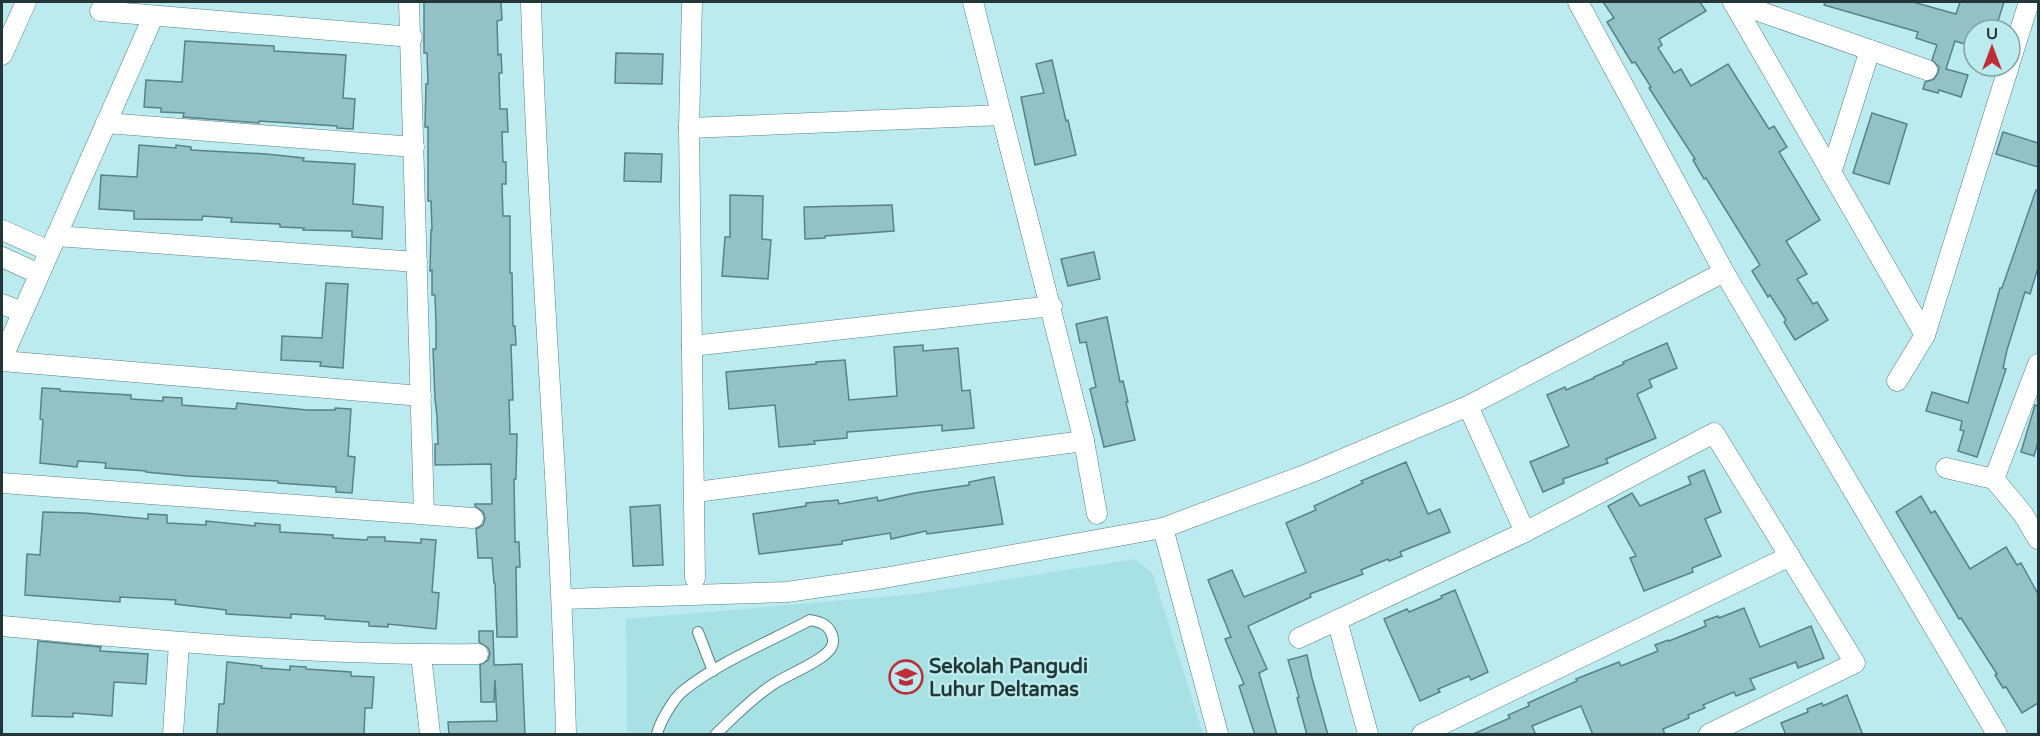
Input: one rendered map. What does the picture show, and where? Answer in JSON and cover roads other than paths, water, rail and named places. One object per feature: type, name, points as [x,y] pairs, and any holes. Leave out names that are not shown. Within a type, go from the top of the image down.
[{"type":"street","points":[[2,55],[26,2]]},
{"type":"street","points":[[409,2],[412,37],[424,514]]},
{"type":"street","points":[[531,2],[539,213],[563,599],[566,735]]},
{"type":"street","points":[[692,2],[689,128],[696,492],[695,578]]},
{"type":"street","points":[[974,2],[1052,306],[1084,441],[1097,514]]},
{"type":"street","points":[[1578,2],[1724,272],[1997,735]]},
{"type":"street","points":[[1733,2],[1927,70]]},
{"type":"street","points":[[1733,2],[1925,335]]},
{"type":"street","points":[[2022,24],[2029,2]]},
{"type":"street","points":[[100,11],[412,37]]},
{"type":"street","points":[[153,16],[22,312],[7,332],[2,360],[421,396]]},
{"type":"street","points":[[1831,173],[1870,50]]},
{"type":"street","points":[[1897,381],[1925,335],[2005,78]]},
{"type":"street","points":[[689,128],[1002,115]]},
{"type":"street","points":[[106,123],[414,147]]},
{"type":"street","points":[[2,230],[52,244],[417,262]]},
{"type":"street","points":[[2,257],[39,274]]},
{"type":"street","points":[[563,599],[787,592],[884,578],[1163,528],[1310,473],[1468,406],[1724,272]]},
{"type":"street","points":[[2,304],[22,312]]},
{"type":"street","points":[[692,346],[1052,306]]},
{"type":"street","points":[[1994,479],[2033,396],[2038,364]]},
{"type":"street","points":[[1468,406],[1525,532]]},
{"type":"street","points":[[1299,638],[1525,532],[1714,433],[1855,663],[1708,735]]},
{"type":"street","points":[[696,492],[1084,441]]},
{"type":"street","points":[[1946,468],[1994,479],[2031,516],[2038,540]]},
{"type":"street","points":[[2,483],[473,518]]},
{"type":"street","points":[[1163,528],[1218,735]]},
{"type":"street","points":[[1422,735],[1790,556]]},
{"type":"street","points":[[1337,620],[1368,735]]},
{"type":"street","points":[[2,627],[179,643],[421,655],[478,654]]},
{"type":"street","points":[[173,735],[179,643]]},
{"type":"street","points":[[421,655],[430,735]]},
{"type":"lane","points":[[657,735],[659,724],[681,692],[713,671],[810,620],[824,624],[831,632],[833,640],[831,647],[824,655],[773,684],[747,704],[716,735]]},
{"type":"lane","points":[[698,632],[713,671]]},
{"type":"place","name":"Sekolah Pangudi Luhur Deltamas","points":[[906,677]]}]
